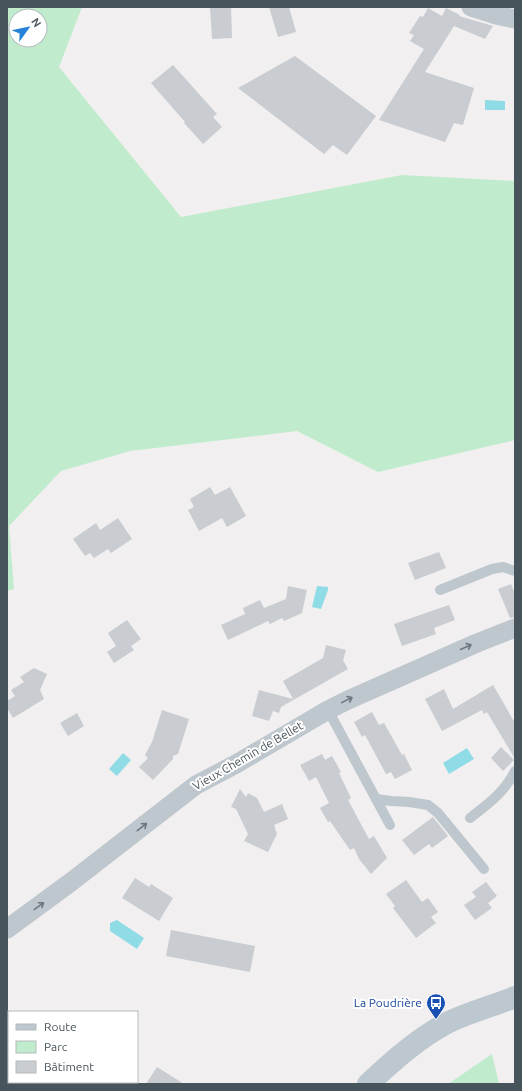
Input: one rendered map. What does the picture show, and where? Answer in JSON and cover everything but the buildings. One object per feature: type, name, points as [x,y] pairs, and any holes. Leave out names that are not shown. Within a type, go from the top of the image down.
[{"type":"main road","points":[[368,1084],[396,1059],[435,1030],[476,1011],[515,997]]},
{"type":"street","points":[[471,7],[515,19]]},
{"type":"street","name":"Vieux Chemin de Bellet","points":[[7,928],[71,882],[196,785],[348,700],[470,646],[515,628]]},
{"type":"lane","points":[[440,590],[492,569],[503,567],[515,571]]},
{"type":"lane","points":[[328,710],[390,825]]},
{"type":"lane","points":[[470,818],[499,795],[515,771]]},
{"type":"lane","points":[[376,799],[428,805],[438,813],[484,869]]},
{"type":"green space","points":[[7,7],[82,7],[59,67],[181,217],[402,175],[515,181],[515,440],[378,472],[297,431],[130,451],[61,471],[9,526],[14,589],[7,591]]},
{"type":"green space","points":[[492,1054],[499,1084],[448,1084]]},
{"type":"water","points":[[485,100],[505,101],[505,110],[485,110]]},
{"type":"water","points":[[317,586],[328,587],[321,609],[312,607]]},
{"type":"water","points":[[467,748],[474,759],[449,774],[443,763]]},
{"type":"water","points":[[123,753],[131,760],[117,776],[109,769]]},
{"type":"water","points":[[117,920],[144,938],[137,949],[110,931],[110,923]]},
{"type":"place","name":"La Poudrière","points":[[436,1020]]}]
